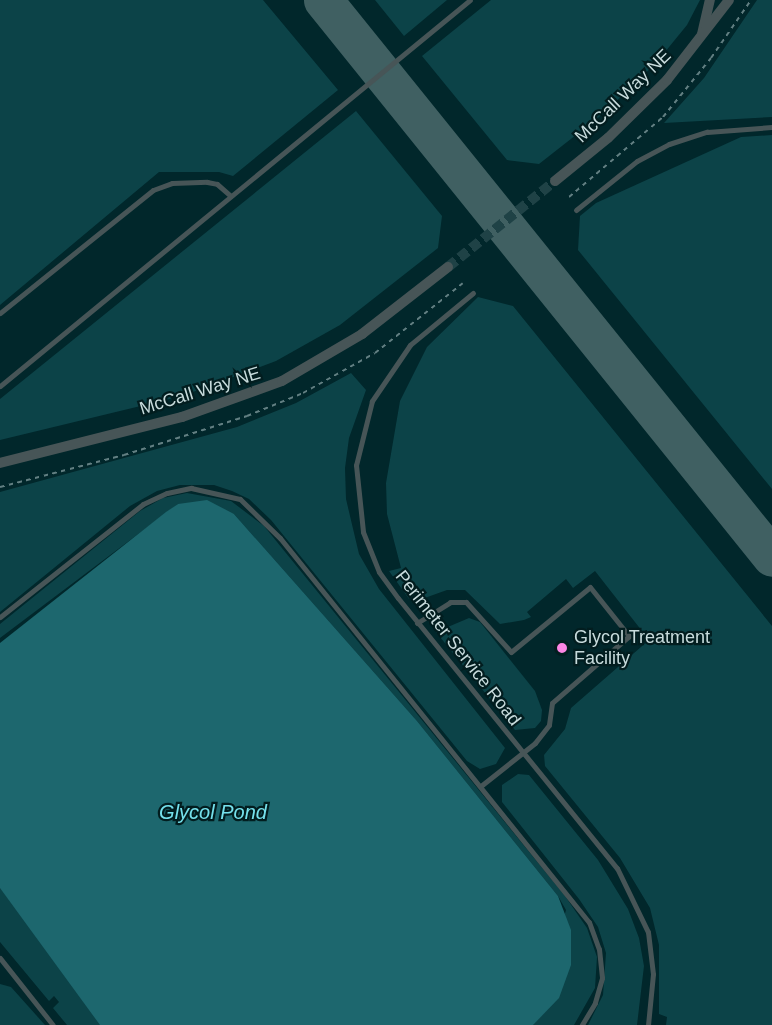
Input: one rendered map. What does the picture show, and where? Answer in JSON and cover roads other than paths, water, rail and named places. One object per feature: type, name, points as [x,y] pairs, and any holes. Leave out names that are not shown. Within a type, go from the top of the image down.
[{"type":"street","points":[[701,38],[710,0]]},
{"type":"street","name":"McCall Way NE","points":[[555,181],[635,112],[701,38],[729,0]]},
{"type":"street","name":"McCall Way NE","points":[[0,463],[182,417],[282,381],[363,334],[448,267]]},
{"type":"lane","points":[[0,386],[470,0]]},
{"type":"lane","points":[[576,210],[637,162],[669,144],[707,132],[772,128]]},
{"type":"lane","points":[[0,313],[153,190],[172,183],[207,182],[217,184],[231,196]]},
{"type":"lane","name":"Perimeter Service Road","points":[[473,293],[396,362],[372,401],[359,442],[356,487],[363,532],[379,572],[417,623],[617,868],[648,932],[653,974],[648,1025]]},
{"type":"lane","points":[[0,617],[143,504],[167,493],[191,488],[230,495],[261,516],[581,909],[595,935],[602,978],[595,1003],[582,1025]]},
{"type":"lane","points":[[417,623],[450,602],[466,602],[511,652],[590,587],[629,636],[552,703],[545,732],[482,785]]},
{"type":"lane","points":[[1,961],[53,1025]]},
{"type":"water","name":"Glycol Pond","points":[[207,500],[234,514],[417,721],[558,896],[571,930],[571,965],[559,998],[533,1025],[100,1025],[0,888],[0,643],[166,512],[178,504]]},
{"type":"tunnel","points":[[448,267],[555,181]]},
{"type":"place","name":"Glycol Treatment Facility","points":[[562,648]]}]
